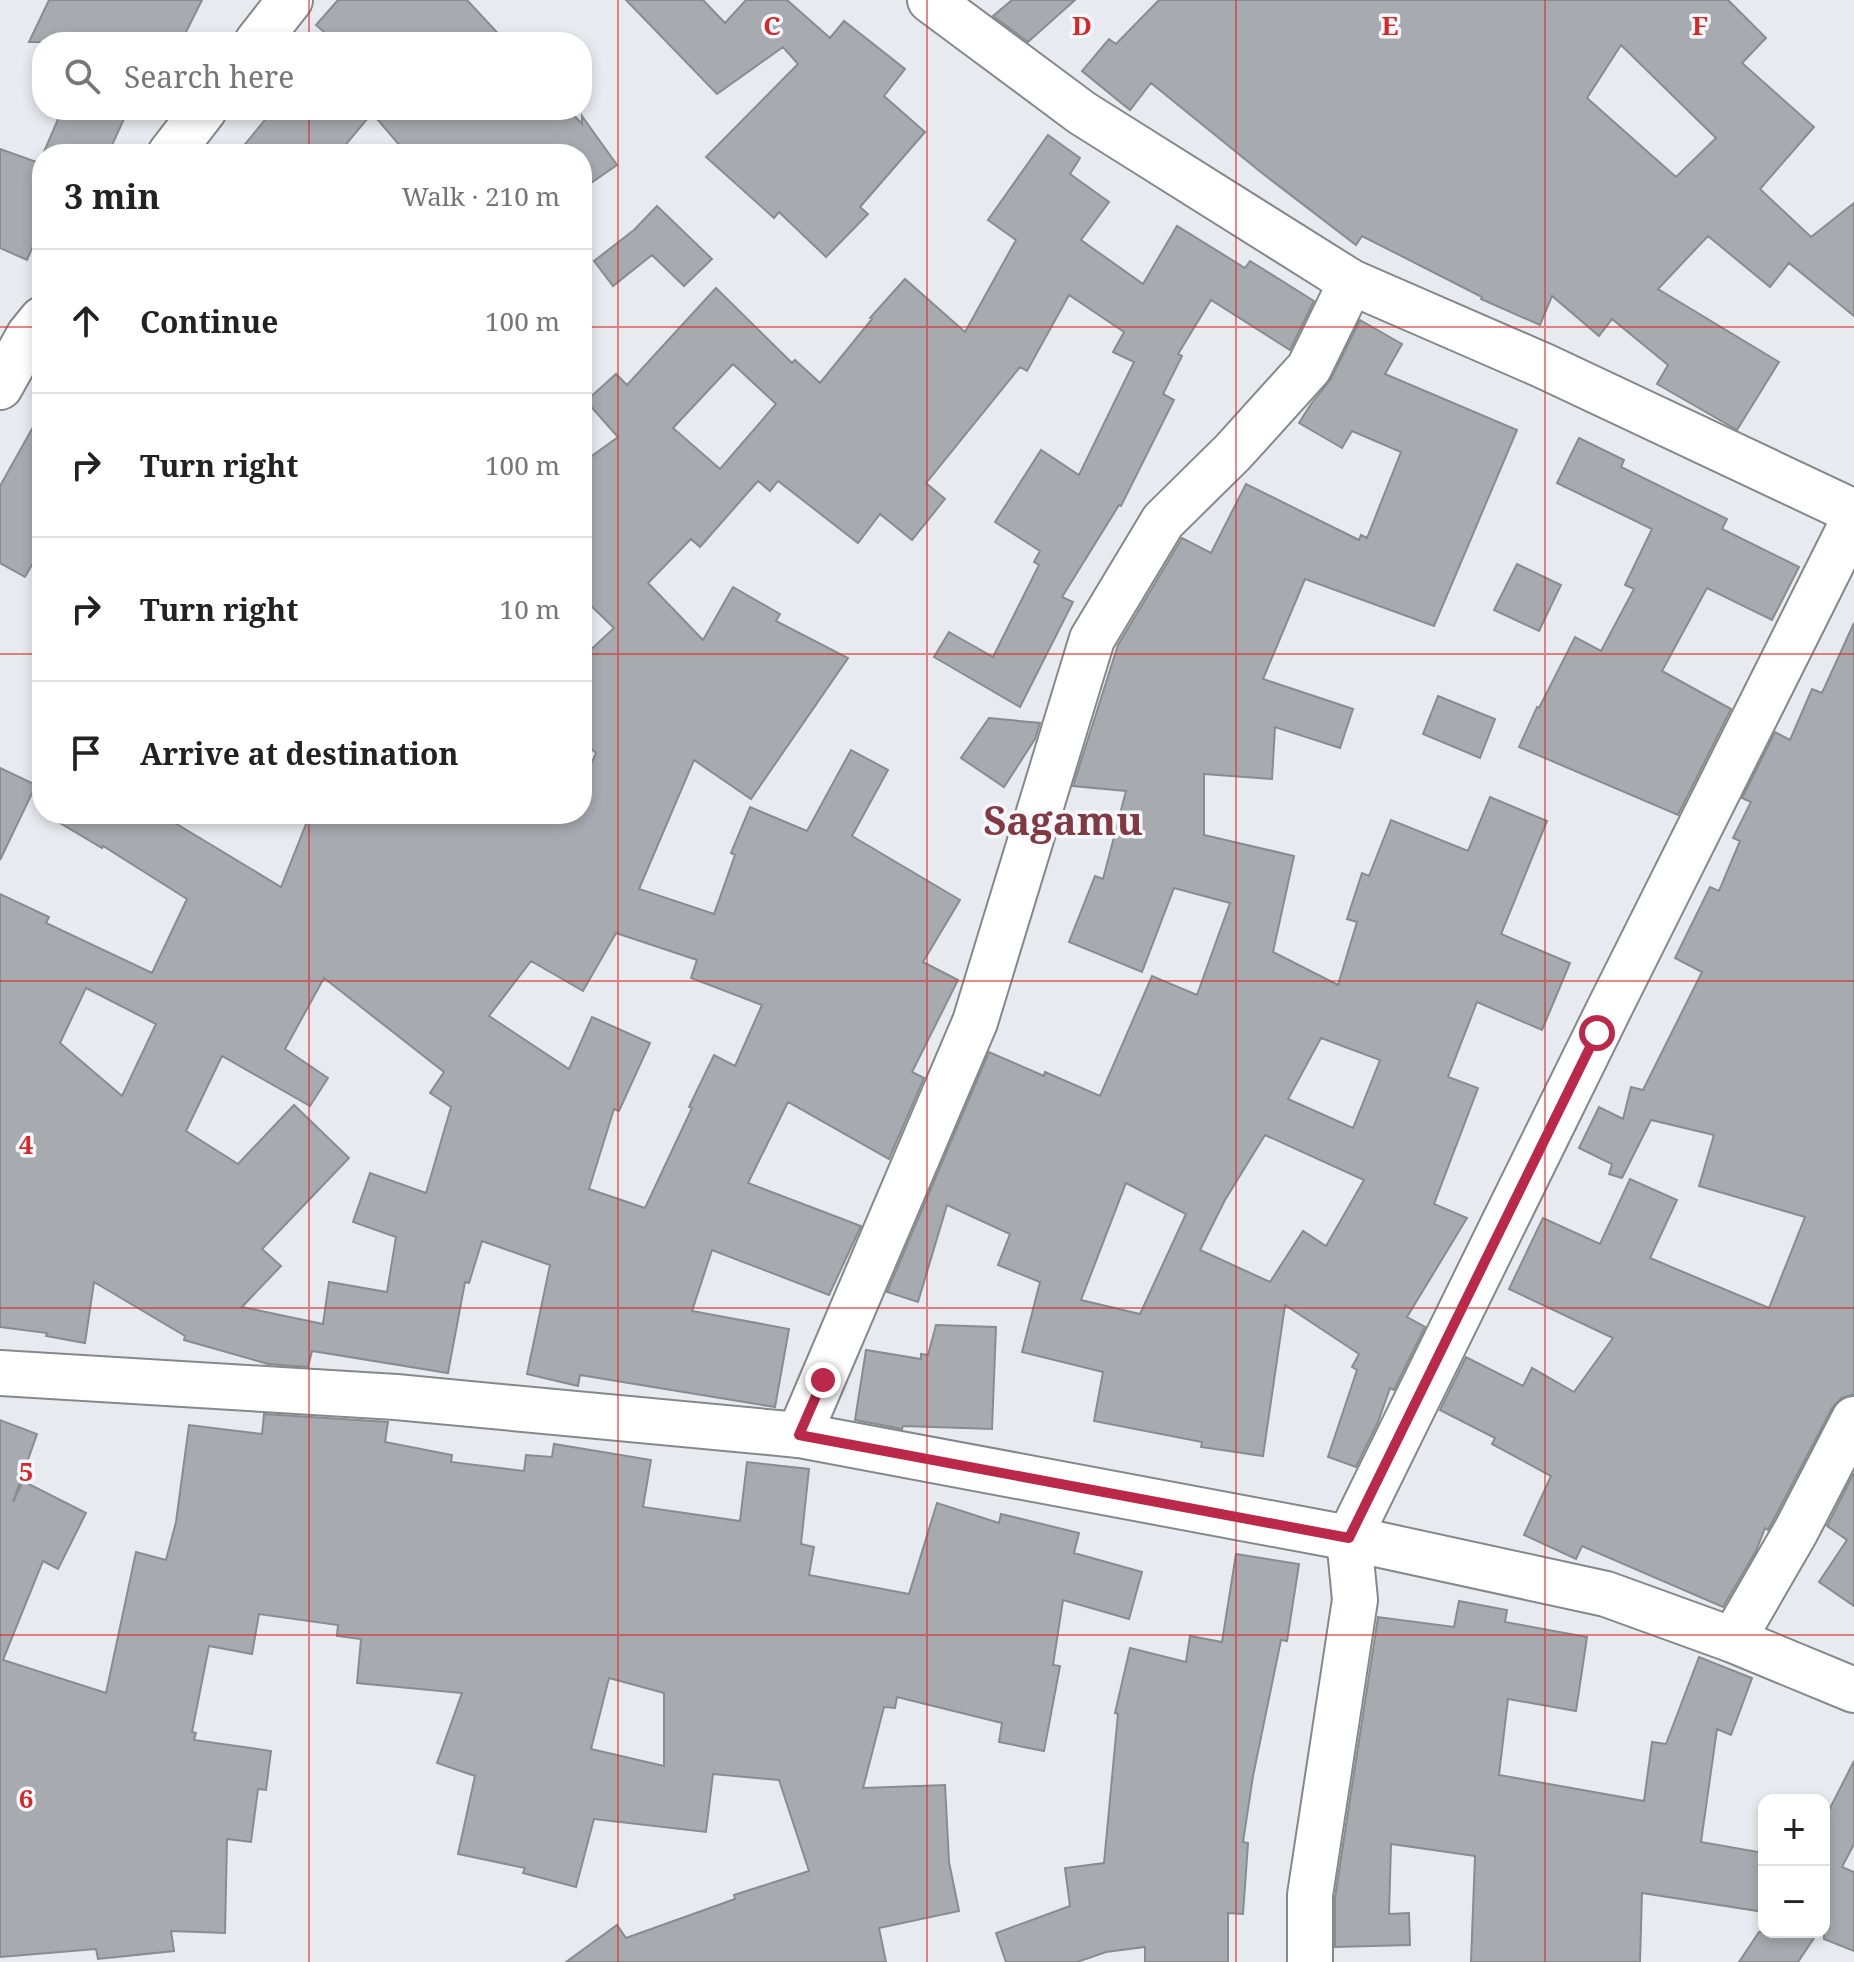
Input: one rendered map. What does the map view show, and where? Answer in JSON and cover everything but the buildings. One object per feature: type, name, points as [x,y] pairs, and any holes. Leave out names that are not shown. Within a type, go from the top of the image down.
[{"type":"street","points":[[265,32],[290,0]]},
{"type":"street","points":[[930,0],[1082,113],[1351,282],[1544,366],[1854,512]]},
{"type":"street","points":[[178,144],[196,120]]},
{"type":"street","points":[[799,1435],[975,1022],[1092,639],[1163,521],[1233,452],[1309,368],[1351,282]]},
{"type":"street","points":[[0,387],[32,331]]},
{"type":"street","points":[[1310,1962],[1310,1895],[1355,1600],[1349,1538],[1854,519]]},
{"type":"street","points":[[0,1373],[396,1397],[799,1435],[1349,1538],[1606,1594],[1733,1640],[1854,1690]]},
{"type":"street","points":[[1733,1640],[1796,1531],[1854,1419]]},
{"type":"district","name":"Sagamu","points":[[1063,819]]},
{"type":"route","points":[[823,1380],[799,1435],[1349,1538],[1597,1033]]}]
